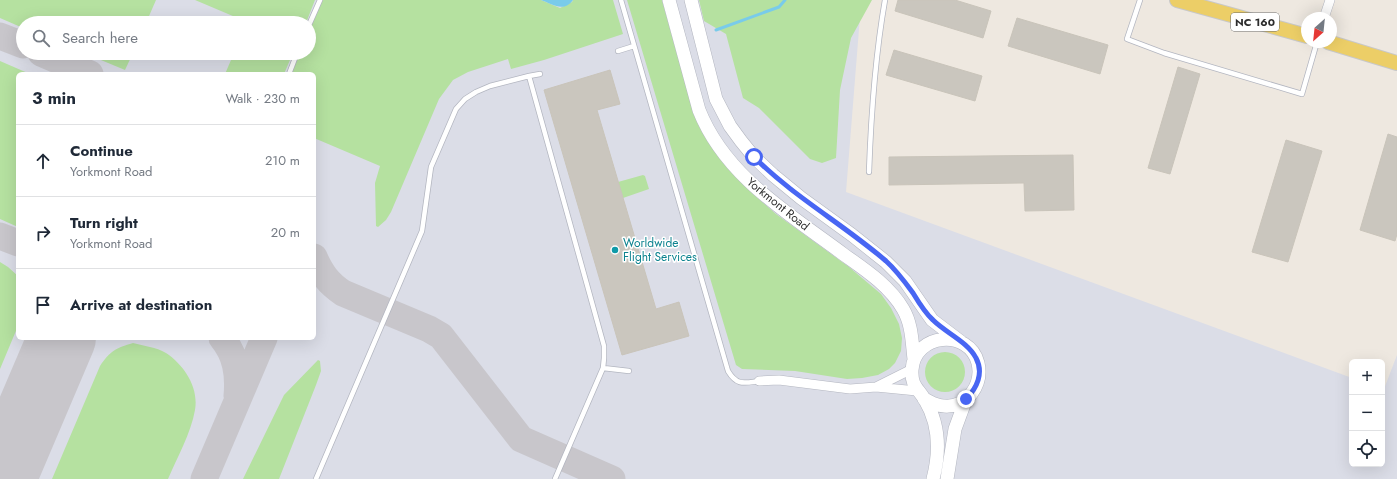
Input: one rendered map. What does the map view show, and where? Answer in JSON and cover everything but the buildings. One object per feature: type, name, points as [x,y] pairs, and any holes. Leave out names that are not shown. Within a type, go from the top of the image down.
[{"type":"main road","name":"NC 160","points":[[1177,0],[1204,4],[1301,34]]},
{"type":"main road","points":[[1337,45],[1397,63]]},
{"type":"street","name":"Yorkmont Road","points":[[669,0],[699,110],[705,126],[720,149],[758,190],[862,268],[889,291],[903,309],[911,334],[913,364],[912,380],[931,413],[937,433],[937,462],[933,479]]},
{"type":"street","name":"Yorkmont Road","points":[[690,0],[716,99],[730,126],[741,141],[754,157],[773,176],[886,262],[904,281],[932,320],[970,349],[976,359],[979,370],[978,381],[974,391],[966,399],[954,429],[947,479]]},
{"type":"street","points":[[1326,12],[1330,0]]},
{"type":"street","points":[[876,387],[913,364],[920,350],[929,343],[940,339],[950,339],[961,342]]},
{"type":"street","points":[[759,381],[780,380],[850,389],[876,387],[920,395],[934,404],[945,406],[956,405],[966,399]]},
{"type":"lane","points":[[313,16],[320,0]]},
{"type":"lane","points":[[621,0],[728,371],[738,382],[744,383],[759,381]]},
{"type":"lane","points":[[868,172],[870,130],[879,33],[885,0]]},
{"type":"lane","points":[[1140,0],[1127,39],[1164,53],[1302,94],[1315,48]]},
{"type":"lane","points":[[618,51],[634,46]]},
{"type":"lane","points":[[290,72],[294,60]]},
{"type":"lane","points":[[316,479],[422,231],[431,167],[456,109],[476,92],[490,86],[540,74]]},
{"type":"lane","points":[[529,76],[604,346],[603,368],[555,479]]},
{"type":"lane","points":[[603,368],[629,371]]},
{"type":"shaded area","points":[[0,0],[862,0],[846,192],[1349,377],[1349,467],[1385,467],[1385,386],[1397,355],[1397,479],[0,479]]},
{"type":"green space","points":[[0,0],[156,0],[149,16],[16,16],[16,25],[0,18]]},
{"type":"green space","points":[[195,0],[315,0],[309,16],[233,16]]},
{"type":"green space","points":[[322,0],[541,0],[560,8],[573,0],[613,0],[623,34],[544,60],[511,69],[508,59],[468,72],[453,80],[439,99],[391,212],[386,220],[378,227],[376,226],[375,183],[380,166],[316,139],[316,72],[292,72],[297,60],[316,60],[315,16]]},
{"type":"green space","points":[[627,0],[662,0],[688,94],[738,179],[776,214],[849,267],[881,294],[891,308],[899,324],[902,338],[901,351],[895,363],[889,369],[878,375],[847,379],[795,371],[742,369],[736,365]]},
{"type":"green space","points":[[699,0],[872,0],[851,38],[840,90],[836,158],[822,163],[810,159],[759,108],[743,98],[726,34],[704,21]]},
{"type":"green space","points":[[101,60],[130,60],[125,70]]},
{"type":"green space","points":[[231,60],[290,60],[285,72],[226,72]]},
{"type":"green space","points":[[0,61],[25,72],[16,72],[16,226],[0,219]]},
{"type":"green space","points":[[643,175],[645,176],[649,189],[623,198],[618,182]]},
{"type":"green space","points":[[0,262],[16,274],[16,331],[0,369]]},
{"type":"green space","points":[[133,343],[158,349],[173,358],[189,377],[195,393],[196,401],[193,419],[168,479],[52,479],[100,366],[114,351]]},
{"type":"green space","points":[[949,352],[956,355],[962,361],[965,372],[964,380],[956,389],[949,392],[941,392],[934,389],[926,380],[925,368],[928,361],[937,353]]},
{"type":"green space","points":[[318,360],[320,361],[321,371],[279,479],[243,479],[284,395]]},
{"type":"water","points":[[541,0],[573,0],[566,6],[562,7]]},
{"type":"waterway","points":[[716,30],[779,7],[785,0]]},
{"type":"taxiway","points":[[0,36],[16,42]]},
{"type":"taxiway","points":[[57,60],[85,72]]},
{"type":"taxiway","points":[[0,236],[16,242]]},
{"type":"taxiway","points":[[316,261],[326,277],[343,293],[429,329],[441,336],[521,439],[612,479]]},
{"type":"taxiway","points":[[224,340],[231,351],[236,365],[237,396]]},
{"type":"taxiway","points":[[204,479],[263,340]]},
{"type":"runway","points":[[2,479],[61,340]]},
{"type":"place","name":"Worldwide Flight Services","points":[[615,250]]},
{"type":"route","points":[[754,157],[773,176],[801,198],[874,251],[895,270],[932,320],[970,349],[976,359],[979,370],[978,381],[974,391],[966,399]]}]
